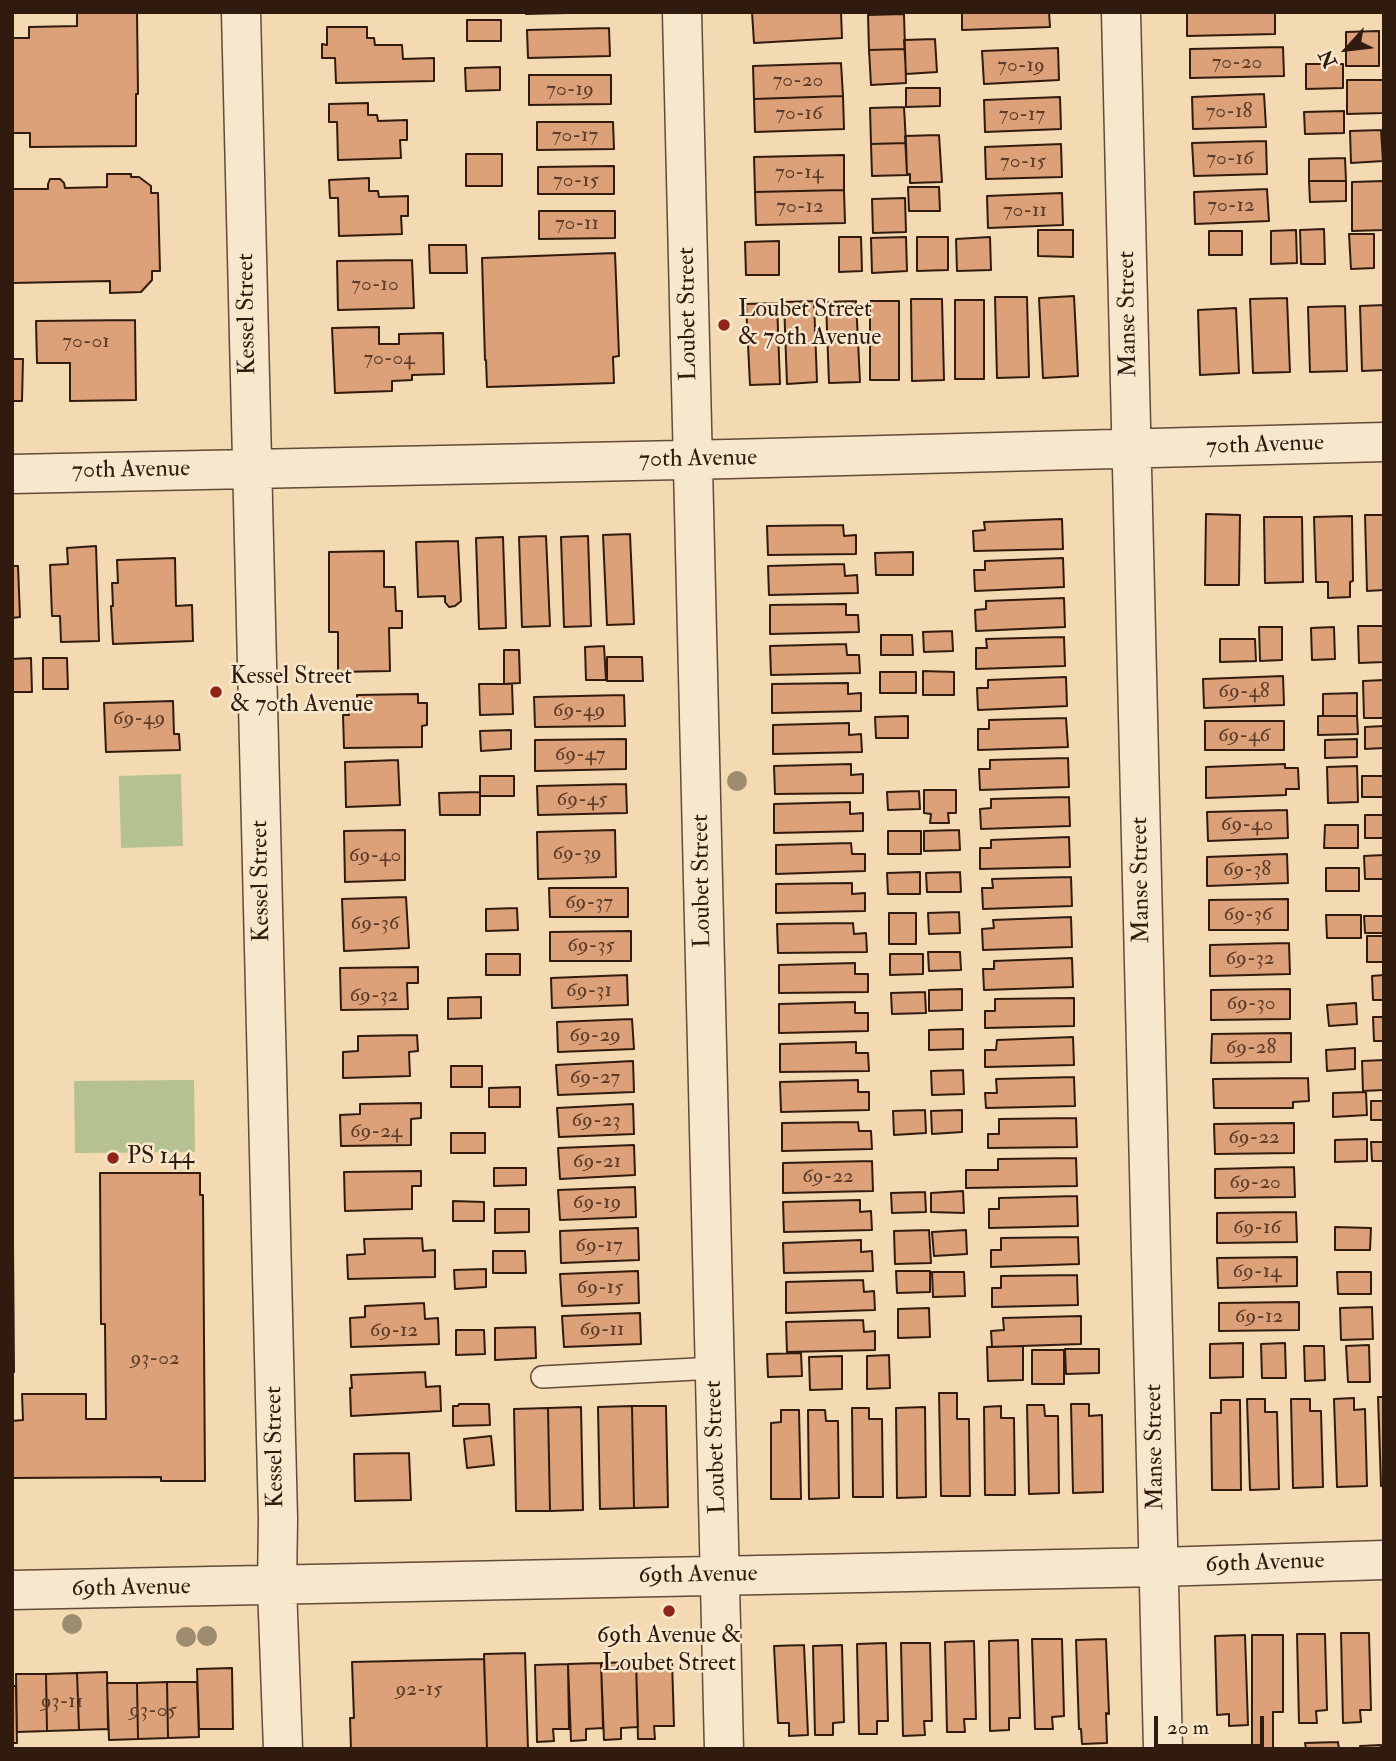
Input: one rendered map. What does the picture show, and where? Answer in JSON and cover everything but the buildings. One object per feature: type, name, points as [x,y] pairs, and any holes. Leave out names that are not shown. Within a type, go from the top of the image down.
[{"type":"street","name":"Kessel Street","points":[[240,12],[283,1749]]},
{"type":"street","name":"Loubet Street","points":[[681,12],[724,1749]]},
{"type":"street","name":"Manse Street","points":[[1121,12],[1163,1749]]},
{"type":"street","name":"70th Avenue","points":[[12,474],[1384,442]]},
{"type":"street","name":"69th Avenue","points":[[12,1590],[1384,1560]]},
{"type":"lane","points":[[542,1377],[715,1368]]},
{"type":"green space","points":[[181,774],[183,846],[121,848],[119,776]]},
{"type":"green space","points":[[194,1080],[195,1152],[75,1153],[74,1081]]},
{"type":"place","name":"Loubet Street & 70th Avenue","points":[[724,325]]},
{"type":"place","name":"Kessel Street & 70th Avenue","points":[[216,692]]},
{"type":"place","name":"PS 144","points":[[113,1158]]},
{"type":"place","name":"69th Avenue & Loubet Street","points":[[669,1611]]}]
